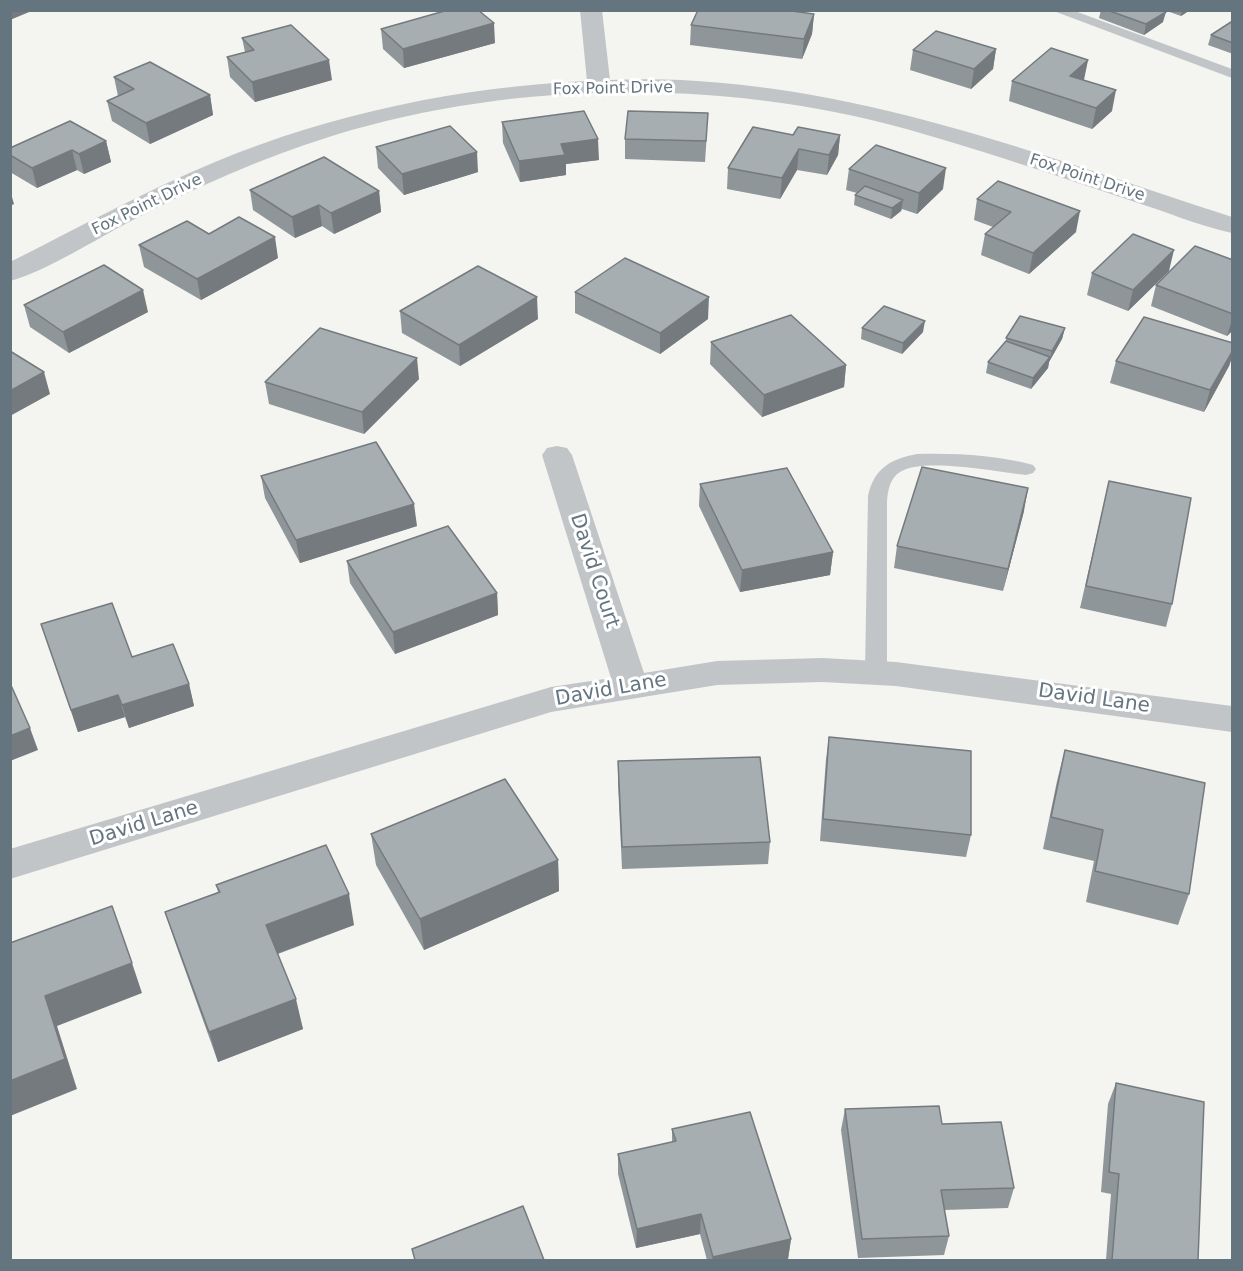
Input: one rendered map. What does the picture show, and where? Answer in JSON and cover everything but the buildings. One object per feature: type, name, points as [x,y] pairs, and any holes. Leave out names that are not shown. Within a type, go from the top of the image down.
[{"type":"street","points":[[591,10],[599,86]]},
{"type":"street","name":"Fox Point Drive","points":[[10,273],[175,190],[250,156],[315,133],[381,115],[459,100],[599,86],[741,92],[849,108],[954,135],[1233,225]]},
{"type":"street","name":"David Court","points":[[557,455],[631,686]]},
{"type":"street","name":"David Lane","points":[[10,864],[551,700],[717,672],[822,670],[876,672],[980,683],[1233,719]]},
{"type":"lane","points":[[1058,10],[1233,74]]},
{"type":"lane","points":[[876,672],[877,501],[880,482],[894,466],[917,458],[1026,469]]}]
